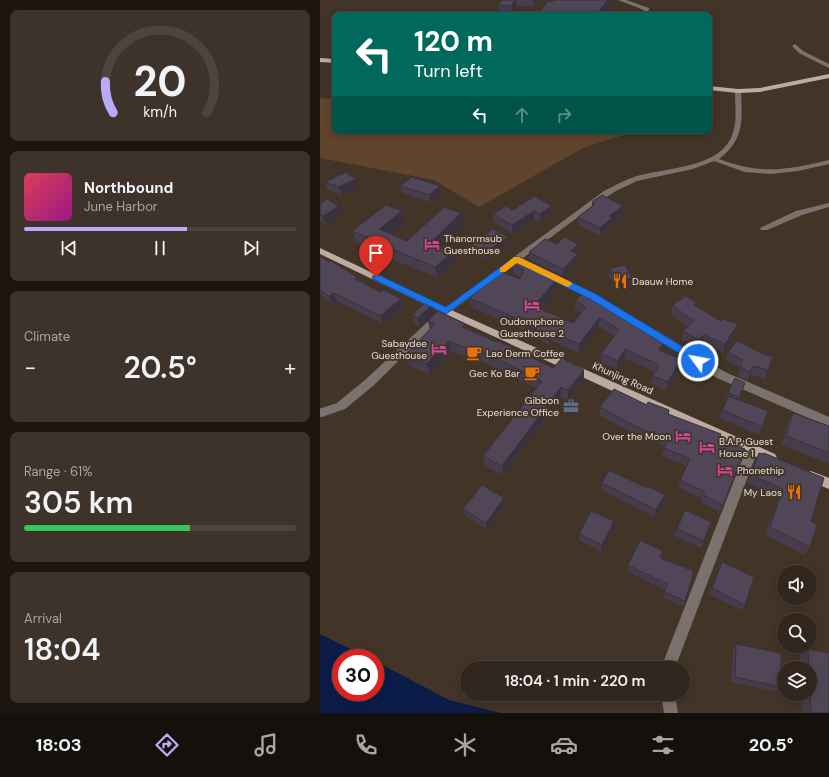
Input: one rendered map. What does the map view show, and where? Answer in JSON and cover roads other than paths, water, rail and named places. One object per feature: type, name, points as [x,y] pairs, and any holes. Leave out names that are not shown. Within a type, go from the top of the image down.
[{"type":"main road","points":[[320,60],[332,61]]},
{"type":"main road","points":[[712,88],[738,91],[760,90],[829,76]]},
{"type":"main road","name":"Khunjing Road","points":[[320,251],[446,311],[780,462]]},
{"type":"main road","points":[[801,471],[829,484]]},
{"type":"street","points":[[621,0],[647,9],[647,12]]},
{"type":"street","points":[[795,46],[801,52],[829,66]]},
{"type":"street","points":[[320,412],[322,413],[341,406],[369,383],[446,311],[520,261],[594,201],[628,182],[648,175],[694,166],[714,159],[723,152],[731,142],[738,126],[738,91]]},
{"type":"street","points":[[714,159],[744,170],[772,173],[792,171],[829,162]]},
{"type":"street","points":[[764,228],[799,213],[829,205]]},
{"type":"street","points":[[538,269],[606,304]]},
{"type":"street","points":[[650,330],[721,375],[829,422]]},
{"type":"street","points":[[671,661],[752,450]]},
{"type":"street","points":[[669,701],[671,713]]},
{"type":"water","points":[[320,634],[351,649],[332,649],[332,701],[384,701],[384,666],[449,700],[501,713],[320,713]]},
{"type":"place","name":"Thanormsub Guesthouse","points":[[432,244]]},
{"type":"place","name":"Daauw Home","points":[[620,281]]},
{"type":"place","name":"Oudomphone Guesthouse 2","points":[[532,305]]},
{"type":"place","name":"Sabaydee Guesthouse","points":[[439,349]]},
{"type":"place","name":"Lao Derm Coffee","points":[[474,353]]},
{"type":"place","name":"Gec Ko Bar","points":[[532,373]]},
{"type":"place","name":"Gibbon Experience Office","points":[[571,406]]},
{"type":"place","name":"Over the Moon","points":[[683,436]]},
{"type":"place","name":"B.A.P. Guest House 1","points":[[707,447]]},
{"type":"place","name":"Phonethip","points":[[725,470]]},
{"type":"place","name":"My Laos","points":[[794,492]]}]
